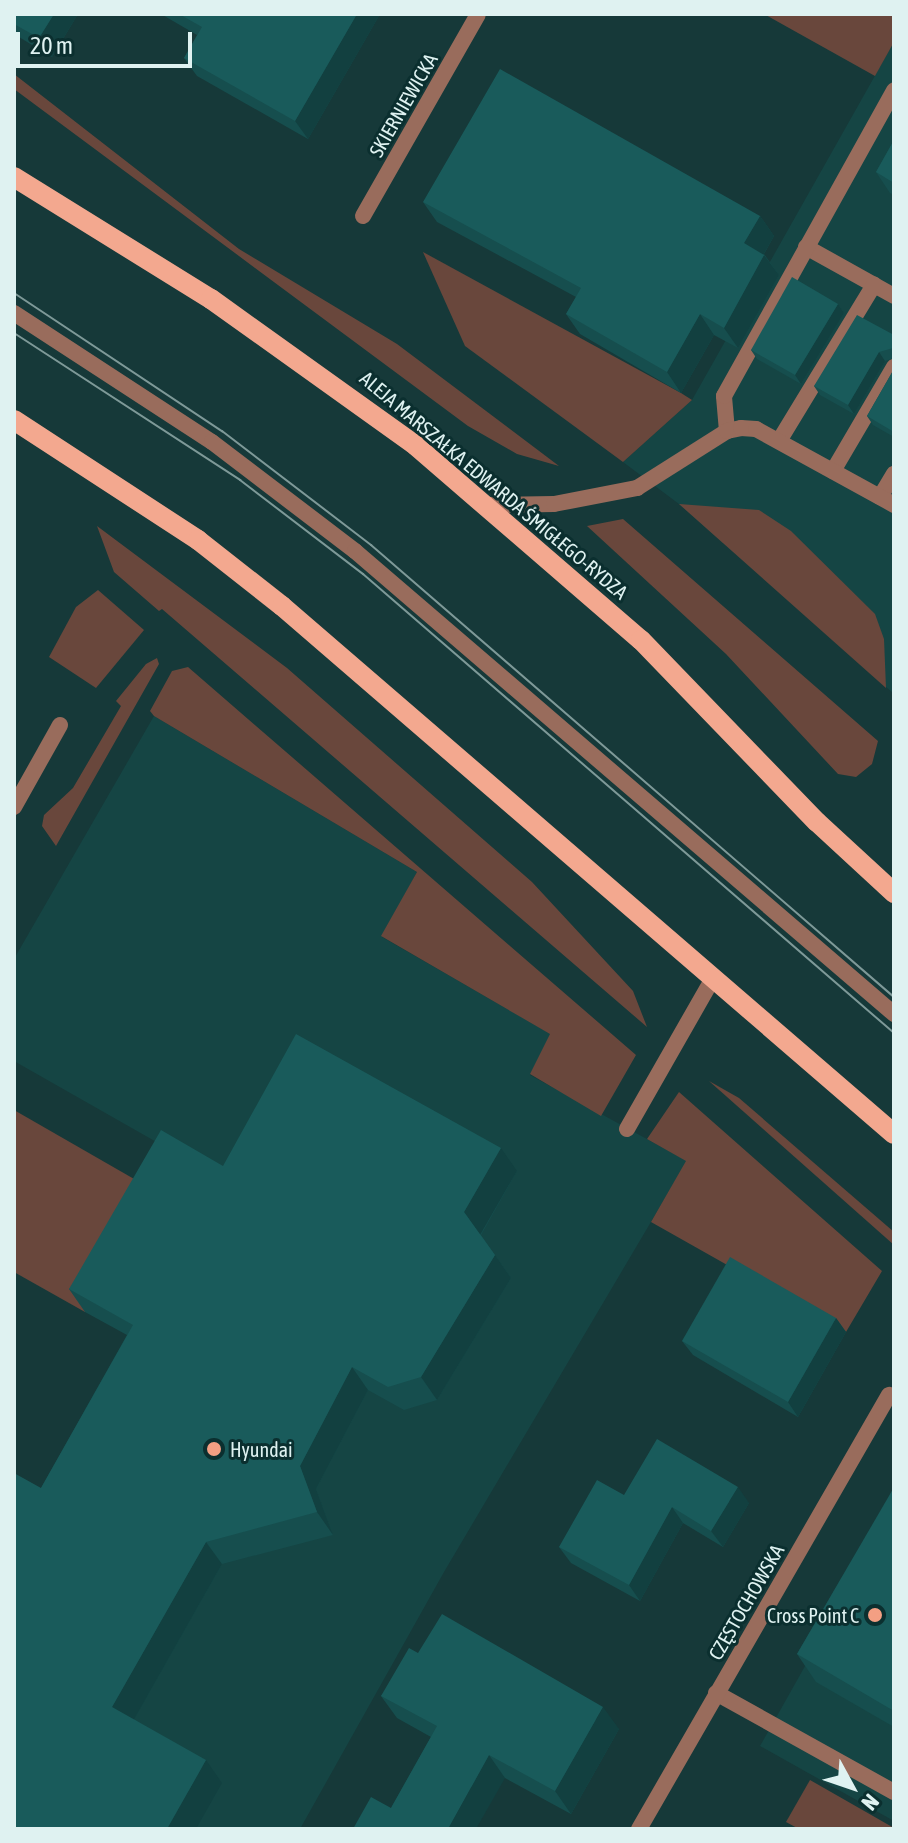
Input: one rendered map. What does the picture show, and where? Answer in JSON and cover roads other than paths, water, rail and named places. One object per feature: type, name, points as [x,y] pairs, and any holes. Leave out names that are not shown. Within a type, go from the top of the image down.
[{"type":"main road","name":"ALEJA MARSZAŁKA EDWARDA ŚMIGŁEGO-RYDZA","points":[[14,177],[327,378],[488,505],[641,640],[817,822],[894,893]]},
{"type":"main road","points":[[14,420],[198,540],[282,606],[894,1134]]},
{"type":"street","name":"SKIERNIEWICKA","points":[[363,216],[478,14]]},
{"type":"street","points":[[727,431],[724,396],[894,90]]},
{"type":"street","points":[[806,247],[894,296]]},
{"type":"street","points":[[779,441],[874,285]]},
{"type":"street","points":[[14,313],[212,442],[355,551],[894,1014]]},
{"type":"street","points":[[833,471],[894,367]]},
{"type":"street","points":[[488,505],[554,504],[637,488],[727,431],[756,429],[887,501],[894,474]]},
{"type":"street","points":[[14,807],[60,725]]},
{"type":"street","points":[[627,1129],[713,978]]},
{"type":"street","name":"CZĘSTOCHOWSKA","points":[[645,1827],[716,1693],[889,1395]]},
{"type":"street","points":[[716,1693],[894,1792]]},
{"type":"tram line","points":[[14,293],[222,431],[371,545],[894,997]]},
{"type":"tram line","points":[[14,333],[240,480],[363,574],[894,1033]]},
{"type":"place","name":"Hyundai","points":[[214,1449]]},
{"type":"place","name":"Cross Point C","points":[[875,1615]]}]
